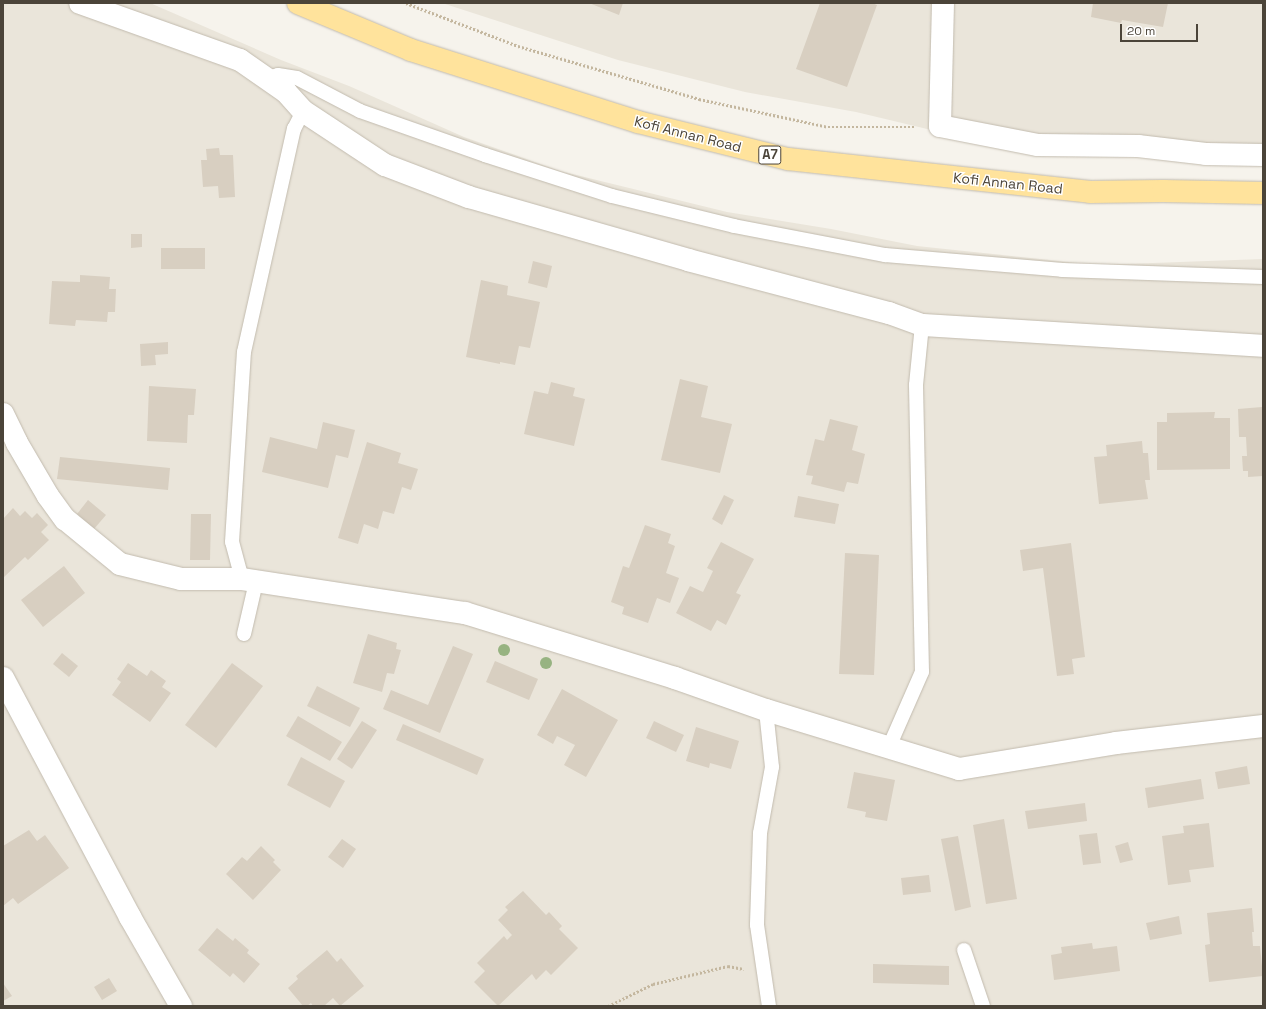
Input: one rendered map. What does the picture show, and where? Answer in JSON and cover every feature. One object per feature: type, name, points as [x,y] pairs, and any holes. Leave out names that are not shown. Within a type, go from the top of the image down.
[{"type":"main road","name":"Kofi Annan Road","points":[[298,3],[411,50],[638,122],[788,159],[1090,192],[1163,190],[1263,193]]},
{"type":"street","points":[[80,3],[240,60],[286,92],[303,111],[385,166],[469,197],[688,260],[889,313],[922,325],[1263,346]]},
{"type":"street","points":[[943,3],[940,126],[1038,145],[1138,146],[1206,154],[1263,155]]},
{"type":"street","points":[[3,414],[17,443],[48,496],[65,519],[120,564],[181,579],[249,581],[465,613],[675,678],[766,710],[959,769],[1116,743],[1263,726]]},
{"type":"street","points":[[3,678],[130,917],[181,1006]]},
{"type":"lane","points":[[267,78],[278,75],[298,78],[360,111],[485,155],[612,196],[734,226],[884,255],[1062,270],[1263,277]]},
{"type":"lane","points":[[244,634],[249,581],[232,542],[244,352],[294,129],[303,111]]},
{"type":"lane","points":[[889,747],[922,672],[916,385],[922,325]]},
{"type":"lane","points":[[766,710],[772,767],[760,833],[757,925],[769,1006]]},
{"type":"lane","points":[[964,950],[983,1006]]},
{"type":"path","points":[[406,3],[518,46],[699,99],[828,128],[940,126]]},
{"type":"path","points":[[608,1006],[653,984],[728,966],[764,973]]},
{"type":"shaded area","points":[[3,3],[150,3],[281,60],[349,86],[464,137],[560,171],[727,212],[831,229],[917,246],[1097,265],[1263,259],[1263,1006],[3,1006]]},
{"type":"shaded area","points":[[442,3],[1263,3],[1263,163],[990,144],[856,112],[745,92],[618,60]]},
{"type":"building","points":[[589,3],[623,3],[619,15]]},
{"type":"building","points":[[820,3],[872,3],[877,5],[847,87],[796,69]]},
{"type":"building","points":[[1093,3],[1168,3],[1163,27],[1122,20],[1121,23],[1091,17]]},
{"type":"building","points":[[219,148],[220,155],[233,155],[235,197],[219,198],[218,186],[203,187],[201,160],[207,160],[206,149]]},
{"type":"building","points":[[131,234],[142,234],[142,247],[131,248]]},
{"type":"building","points":[[161,248],[205,248],[205,269],[161,269]]},
{"type":"building","points":[[533,261],[552,266],[547,288],[528,283]]},
{"type":"building","points":[[80,275],[110,277],[109,289],[116,289],[115,312],[108,312],[107,322],[76,320],[75,326],[49,324],[52,281],[80,282]]},
{"type":"building","points":[[481,280],[508,286],[507,295],[540,302],[530,348],[519,346],[515,365],[500,362],[500,364],[466,357]]},
{"type":"building","points":[[168,342],[168,354],[155,355],[156,365],[141,366],[140,344]]},
{"type":"building","points":[[680,379],[708,386],[701,417],[732,424],[720,473],[661,460]]},
{"type":"building","points":[[551,382],[575,388],[573,396],[585,399],[574,446],[524,434],[534,391],[548,394]]},
{"type":"building","points":[[149,386],[196,389],[194,415],[188,415],[187,443],[147,441]]},
{"type":"building","points":[[1262,407],[1263,476],[1248,477],[1248,471],[1243,471],[1242,456],[1247,456],[1246,437],[1239,437],[1238,409]]},
{"type":"building","points":[[1215,412],[1214,418],[1230,418],[1230,469],[1157,470],[1157,422],[1167,422],[1167,413]]},
{"type":"building","points":[[830,419],[858,426],[852,450],[865,454],[858,484],[847,482],[844,492],[811,484],[813,476],[806,475],[815,439],[824,441]]},
{"type":"building","points":[[323,422],[355,430],[348,458],[336,455],[328,488],[262,472],[270,437],[317,449]]},
{"type":"building","points":[[1142,441],[1143,453],[1148,453],[1150,480],[1145,480],[1148,499],[1099,504],[1094,457],[1107,456],[1106,445]]},
{"type":"building","points":[[367,442],[401,453],[398,463],[418,469],[411,490],[402,487],[394,514],[383,511],[378,529],[364,524],[358,544],[338,538]]},
{"type":"building","points":[[60,457],[170,468],[168,490],[57,479]]},
{"type":"building","points":[[724,495],[734,500],[722,525],[712,519]]},
{"type":"building","points":[[798,496],[839,504],[835,524],[794,517]]},
{"type":"building","points":[[88,500],[106,515],[94,529],[77,514]]},
{"type":"building","points":[[13,508],[20,516],[25,511],[32,518],[37,513],[48,525],[41,532],[49,540],[28,560],[25,557],[3,578],[3,519]]},
{"type":"building","points":[[191,514],[211,514],[210,560],[190,560]]},
{"type":"building","points":[[645,525],[671,534],[668,543],[675,546],[666,573],[679,578],[670,603],[657,598],[648,623],[622,614],[624,607],[611,602],[623,566],[629,568]]},
{"type":"building","points":[[721,542],[754,559],[736,593],[741,595],[726,625],[717,620],[711,631],[676,613],[690,586],[703,592],[713,571],[707,568]]},
{"type":"building","points":[[1071,543],[1085,657],[1072,659],[1074,674],[1057,676],[1043,568],[1023,571],[1020,550]]},
{"type":"building","points":[[845,553],[879,555],[874,675],[839,674]]},
{"type":"building","points":[[64,566],[85,593],[43,627],[21,600]]},
{"type":"building","points":[[368,634],[397,643],[396,649],[401,650],[394,674],[387,673],[382,692],[353,683]]},
{"type":"building","points":[[453,646],[473,654],[440,733],[383,709],[391,690],[428,705]]},
{"type":"building","points":[[62,653],[78,666],[69,677],[53,664]]},
{"type":"building","points":[[495,661],[538,679],[529,700],[486,682]]},
{"type":"building","points":[[128,663],[147,676],[151,670],[166,681],[162,687],[171,693],[150,722],[112,695],[121,682],[117,679]]},
{"type":"building","points":[[232,663],[263,686],[216,748],[185,725]]},
{"type":"building","points":[[317,686],[360,708],[350,727],[307,706]]},
{"type":"building","points":[[562,689],[618,720],[586,777],[564,765],[575,745],[557,736],[553,744],[537,735]]},
{"type":"building","points":[[298,716],[342,742],[330,761],[286,736]]},
{"type":"building","points":[[362,721],[377,730],[352,769],[337,759]]},
{"type":"building","points":[[654,721],[684,735],[676,752],[646,738]]},
{"type":"building","points":[[403,724],[484,759],[477,775],[396,740]]},
{"type":"building","points":[[696,727],[739,741],[731,769],[710,763],[709,768],[686,761]]},
{"type":"building","points":[[301,757],[345,781],[330,808],[287,785]]},
{"type":"building","points":[[1247,766],[1250,784],[1218,789],[1215,772]]},
{"type":"building","points":[[854,772],[895,780],[887,821],[865,817],[866,812],[847,808]]},
{"type":"building","points":[[1201,779],[1204,799],[1148,808],[1145,788]]},
{"type":"building","points":[[1085,803],[1087,821],[1028,829],[1025,811]]},
{"type":"building","points":[[1004,819],[1017,899],[986,904],[973,825]]},
{"type":"building","points":[[1209,823],[1214,867],[1189,870],[1191,882],[1168,885],[1162,836],[1184,833],[1183,826]]},
{"type":"building","points":[[29,830],[37,841],[45,835],[69,868],[18,904],[13,898],[3,906],[3,846]]},
{"type":"building","points":[[1097,833],[1101,863],[1083,865],[1079,835]]},
{"type":"building","points":[[958,836],[971,907],[955,911],[941,839]]},
{"type":"building","points":[[342,839],[356,849],[343,868],[328,857]]},
{"type":"building","points":[[1128,842],[1133,860],[1120,863],[1115,846]]},
{"type":"building","points":[[261,846],[275,860],[273,862],[281,870],[253,900],[226,874],[242,857],[247,861]]},
{"type":"building","points":[[929,875],[931,892],[903,895],[901,878]]},
{"type":"building","points":[[523,891],[546,915],[549,912],[562,926],[559,929],[578,948],[551,975],[546,970],[536,980],[532,974],[498,1006],[474,982],[485,971],[477,963],[504,936],[507,940],[512,935],[498,920],[508,910],[505,907]]},
{"type":"building","points":[[1252,908],[1254,932],[1252,932],[1253,946],[1260,946],[1263,976],[1209,982],[1205,945],[1210,944],[1207,913]]},
{"type":"building","points":[[1179,916],[1182,934],[1150,940],[1146,923]]},
{"type":"building","points":[[217,928],[233,941],[235,938],[249,950],[247,953],[260,964],[244,983],[233,973],[230,977],[198,950]]},
{"type":"building","points":[[1092,943],[1093,949],[1117,946],[1120,971],[1054,980],[1051,955],[1062,953],[1061,947]]},
{"type":"building","points":[[327,950],[337,962],[341,958],[364,986],[340,1006],[333,998],[324,1006],[313,1006],[311,1003],[307,1006],[303,1006],[288,988],[298,979],[296,976]]},
{"type":"building","points":[[873,964],[949,966],[949,985],[873,983]]},
{"type":"building","points":[[109,978],[117,991],[102,1000],[94,987]]},
{"type":"building","points":[[3,983],[12,996],[3,1001]]}]
